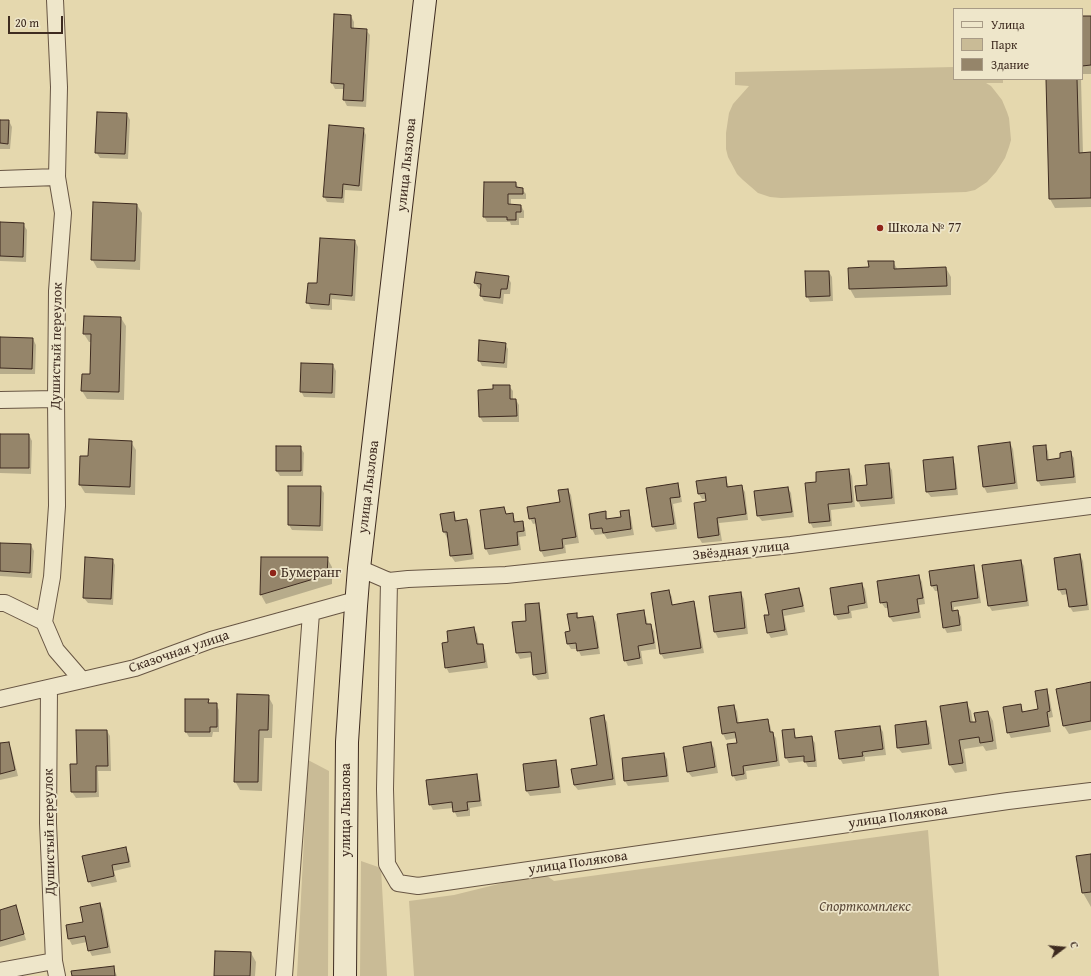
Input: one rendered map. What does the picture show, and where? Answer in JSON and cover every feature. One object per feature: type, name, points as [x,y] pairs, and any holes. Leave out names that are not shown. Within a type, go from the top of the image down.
[{"type":"main road","name":"улица Лызлова","points":[[345,976],[347,742],[356,600],[425,0]]},
{"type":"street","name":"Душистый переулок","points":[[44,622],[52,577],[57,506],[56,291],[63,213],[58,177],[59,87],[55,0]]},
{"type":"street","points":[[0,179],[58,177]]},
{"type":"street","points":[[0,400],[56,399]]},
{"type":"street","name":"Звёздная улица","points":[[389,581],[506,576],[791,546],[1091,506]]},
{"type":"street","points":[[359,568],[389,581]]},
{"type":"street","name":"улица Полякова","points":[[389,581],[385,789],[387,864],[398,883],[418,886],[992,803],[1091,791]]},
{"type":"street","name":"Сказочная улица","points":[[0,699],[135,668],[211,640],[356,600]]},
{"type":"street","points":[[0,603],[5,603],[44,622],[56,650],[82,680]]},
{"type":"street","points":[[284,976],[311,613]]},
{"type":"street","name":"Душистый переулок","points":[[49,688],[48,822],[55,969]]},
{"type":"street","points":[[0,971],[55,969]]},
{"type":"green space","points":[[953,67],[953,80],[1003,80],[1003,83],[986,83],[991,86],[1002,100],[1009,118],[1011,140],[1005,158],[996,172],[987,182],[975,190],[966,192],[781,198],[770,197],[758,193],[743,180],[737,174],[728,157],[726,149],[726,133],[729,113],[733,104],[749,86],[735,85],[735,72]]},
{"type":"green space","points":[[308,760],[329,771],[328,976],[297,976]]},
{"type":"green space","name":"Спорткомплекс","points":[[928,830],[939,976],[414,976],[409,901],[454,895],[543,873],[554,881]]},
{"type":"green space","points":[[361,861],[381,868],[387,976],[360,976]]},
{"type":"building","points":[[334,14],[351,15],[351,28],[367,29],[363,101],[343,100],[344,84],[331,83]]},
{"type":"building","points":[[1083,16],[1091,16],[1091,65],[1083,66]]},
{"type":"building","points":[[1046,80],[1077,80],[1079,153],[1091,152],[1091,198],[1049,199]]},
{"type":"building","points":[[97,112],[127,113],[125,154],[95,153]]},
{"type":"building","points":[[0,120],[9,120],[8,144],[0,143]]},
{"type":"building","points":[[329,125],[364,128],[359,186],[343,184],[342,198],[323,197]]},
{"type":"building","points":[[484,182],[516,182],[516,187],[523,188],[523,194],[508,194],[508,204],[521,205],[521,212],[516,212],[516,220],[507,220],[507,217],[483,217]]},
{"type":"building","points":[[93,202],[137,204],[135,261],[91,260]]},
{"type":"building","points":[[0,222],[24,223],[23,257],[0,256]]},
{"type":"building","points":[[320,238],[355,240],[352,296],[330,294],[329,305],[306,303],[308,283],[317,283]]},
{"type":"building","points":[[868,261],[894,261],[894,269],[946,267],[947,286],[849,289],[848,268],[869,267]]},
{"type":"building","points":[[805,271],[829,271],[830,296],[806,297]]},
{"type":"building","points":[[476,272],[509,276],[507,289],[501,289],[500,298],[480,296],[481,284],[474,283]]},
{"type":"building","points":[[84,316],[121,317],[119,392],[81,391],[82,374],[90,374],[91,334],[83,334]]},
{"type":"building","points":[[0,337],[33,338],[32,369],[0,368]]},
{"type":"building","points":[[479,340],[506,343],[504,363],[478,361]]},
{"type":"building","points":[[301,363],[333,364],[332,393],[300,392]]},
{"type":"building","points":[[493,385],[510,385],[510,399],[516,399],[517,416],[479,417],[478,390],[493,389]]},
{"type":"building","points":[[0,434],[29,434],[29,468],[0,468]]},
{"type":"building","points":[[89,439],[132,441],[130,487],[79,485],[80,456],[88,456]]},
{"type":"building","points":[[1010,442],[1015,483],[983,487],[978,446]]},
{"type":"building","points":[[1046,445],[1047,460],[1060,458],[1060,453],[1071,451],[1074,477],[1037,481],[1033,446]]},
{"type":"building","points":[[276,446],[301,446],[301,471],[276,471]]},
{"type":"building","points":[[953,457],[956,489],[926,492],[923,460]]},
{"type":"building","points":[[889,463],[892,498],[857,501],[855,486],[867,485],[865,465]]},
{"type":"building","points":[[849,469],[852,502],[828,504],[830,521],[809,523],[805,483],[816,482],[816,472]]},
{"type":"building","points":[[726,477],[727,487],[742,485],[746,514],[717,518],[719,535],[698,538],[694,503],[706,501],[705,493],[698,494],[696,481]]},
{"type":"building","points":[[678,483],[680,497],[670,498],[674,524],[652,527],[646,488]]},
{"type":"building","points":[[288,486],[321,486],[320,526],[288,525]]},
{"type":"building","points":[[788,487],[792,512],[757,516],[754,491]]},
{"type":"building","points":[[568,489],[576,537],[562,539],[563,548],[540,551],[535,518],[529,519],[527,507],[560,502],[558,490]]},
{"type":"building","points":[[504,507],[506,514],[513,513],[514,522],[523,521],[524,531],[517,532],[518,545],[485,549],[480,510]]},
{"type":"building","points":[[629,510],[631,529],[603,533],[602,528],[591,529],[589,514],[606,511],[606,519],[621,517],[620,511]]},
{"type":"building","points":[[454,512],[455,521],[467,519],[472,554],[450,556],[447,532],[443,532],[440,514]]},
{"type":"building","points":[[0,543],[31,544],[30,573],[0,571]]},
{"type":"building","points":[[1080,554],[1087,605],[1069,607],[1066,589],[1058,590],[1054,558]]},
{"type":"building","points":[[85,557],[113,559],[111,599],[83,598]]},
{"type":"building","points":[[261,557],[328,557],[327,575],[260,595]]},
{"type":"building","points":[[1021,560],[1027,601],[988,606],[982,565]]},
{"type":"building","points":[[974,565],[978,598],[951,602],[952,611],[958,610],[960,625],[943,628],[937,585],[931,586],[929,571]]},
{"type":"building","points":[[919,575],[923,598],[917,599],[919,612],[889,617],[887,602],[880,603],[877,581]]},
{"type":"building","points":[[862,583],[865,603],[848,606],[849,613],[834,615],[830,588]]},
{"type":"building","points":[[799,588],[803,606],[782,610],[785,630],[767,633],[764,615],[769,615],[765,594]]},
{"type":"building","points":[[669,590],[672,605],[694,601],[701,648],[660,654],[651,593]]},
{"type":"building","points":[[741,592],[745,628],[714,632],[709,596]]},
{"type":"building","points":[[539,603],[546,673],[533,675],[531,652],[516,653],[512,622],[526,621],[525,604]]},
{"type":"building","points":[[644,610],[646,624],[651,624],[654,643],[638,646],[640,658],[624,661],[617,614]]},
{"type":"building","points":[[577,613],[577,618],[593,616],[598,648],[577,651],[576,643],[567,644],[565,632],[570,631],[567,614]]},
{"type":"building","points":[[474,627],[477,644],[483,644],[485,662],[445,668],[442,643],[448,642],[447,631]]},
{"type":"building","points":[[1091,682],[1091,721],[1063,726],[1056,689]]},
{"type":"building","points":[[1047,689],[1050,711],[1047,712],[1049,726],[1007,733],[1003,707],[1021,704],[1022,712],[1038,709],[1035,691]]},
{"type":"building","points":[[237,694],[269,695],[268,730],[259,730],[258,782],[234,782]]},
{"type":"building","points":[[185,699],[209,699],[208,703],[217,703],[217,727],[210,727],[210,732],[185,732]]},
{"type":"building","points":[[967,702],[970,722],[976,722],[974,713],[988,711],[993,741],[980,743],[979,737],[959,740],[963,763],[949,765],[940,706]]},
{"type":"building","points":[[734,705],[737,723],[768,719],[770,732],[773,732],[777,761],[743,766],[744,774],[732,776],[727,744],[737,743],[735,732],[722,734],[718,707]]},
{"type":"building","points":[[604,715],[613,779],[574,785],[571,769],[597,765],[590,718]]},
{"type":"building","points":[[926,721],[929,744],[897,748],[895,725]]},
{"type":"building","points":[[880,726],[883,749],[862,752],[863,756],[839,759],[835,731]]},
{"type":"building","points":[[794,729],[795,738],[812,736],[815,761],[804,762],[804,756],[785,758],[782,730]]},
{"type":"building","points":[[76,730],[107,730],[108,766],[96,766],[96,792],[71,792],[70,764],[77,764]]},
{"type":"building","points":[[9,742],[15,770],[0,774],[0,743]]},
{"type":"building","points":[[711,742],[715,767],[687,772],[683,747]]},
{"type":"building","points":[[664,753],[667,776],[624,781],[622,758]]},
{"type":"building","points":[[556,760],[559,787],[526,791],[523,764]]},
{"type":"building","points":[[477,774],[480,801],[467,802],[468,810],[453,812],[452,802],[429,805],[426,780]]},
{"type":"building","points":[[126,847],[129,862],[112,865],[114,876],[88,882],[82,856]]},
{"type":"building","points":[[1091,854],[1091,892],[1082,893],[1076,856]]},
{"type":"building","points":[[100,903],[108,947],[88,951],[85,936],[68,939],[66,925],[83,922],[80,907]]},
{"type":"building","points":[[16,905],[24,934],[0,941],[0,910]]},
{"type":"building","points":[[215,951],[251,952],[250,976],[214,976]]},
{"type":"building","points":[[114,966],[115,976],[72,976],[71,971]]},
{"type":"place","name":"Школа № 77","points":[[880,228]]},
{"type":"place","name":"Бумеранг","points":[[273,573]]}]
